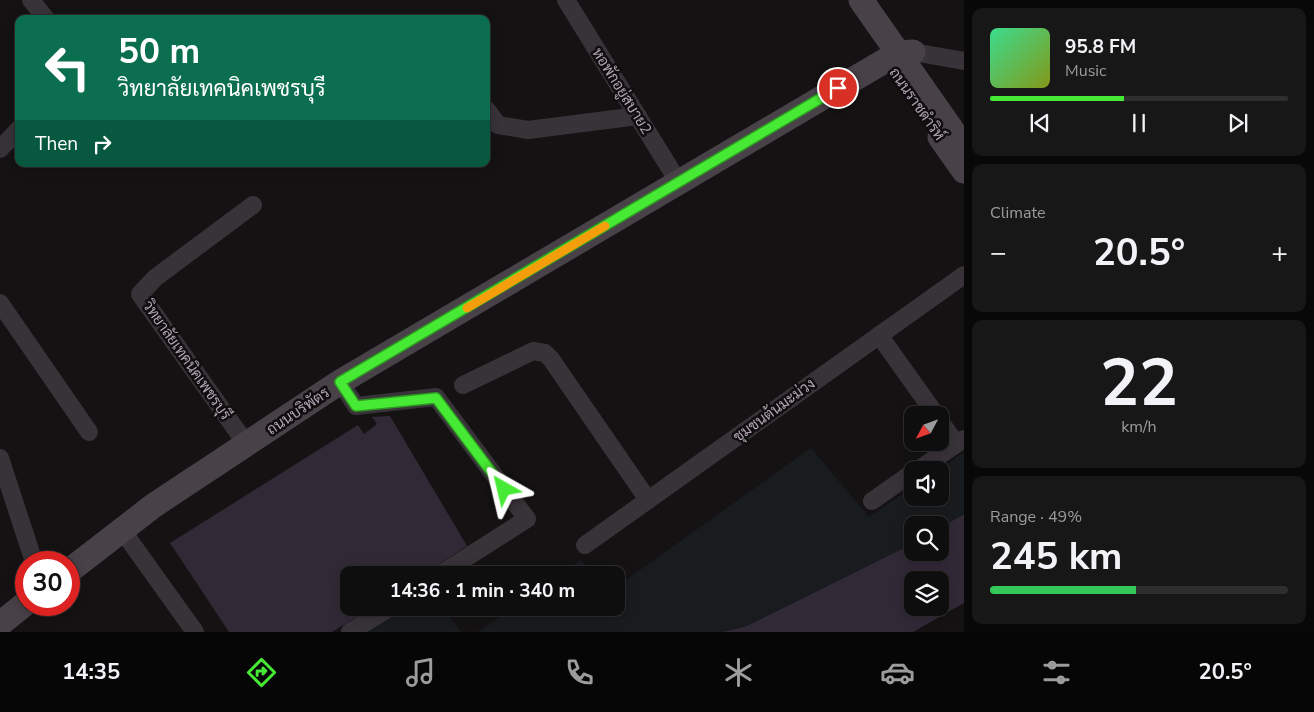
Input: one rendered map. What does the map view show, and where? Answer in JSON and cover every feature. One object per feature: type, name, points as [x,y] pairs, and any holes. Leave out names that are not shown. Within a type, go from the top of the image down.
[{"type":"street","points":[[31,0],[43,15]]},
{"type":"street","name":"หอพักอยู่สบาย2","points":[[566,0],[679,183]]},
{"type":"street","name":"ถนนราชดำริห์","points":[[861,0],[964,147]]},
{"type":"street","points":[[899,55],[964,61]]},
{"type":"street","name":"ถนนราชดำริห์","points":[[899,55],[964,125]]},
{"type":"street","name":"ถนนราชดำริห์","points":[[899,55],[964,171]]},
{"type":"street","name":"ถนนบริพัตร","points":[[80,562],[153,506],[340,382],[899,55]]},
{"type":"street","points":[[490,114],[498,125],[528,130],[638,116]]},
{"type":"street","points":[[0,149],[15,133]]},
{"type":"street","name":"วิทยาลัยเทคนิคเพชรบุรี","points":[[247,445],[140,294],[155,278],[253,205]]},
{"type":"street","name":"ชุมชนต้นมะม่วง","points":[[585,545],[964,275]]},
{"type":"street","points":[[0,304],[89,432]]},
{"type":"street","points":[[879,335],[930,406]]},
{"type":"street","points":[[463,385],[533,350],[545,353],[648,500]]},
{"type":"street","points":[[340,382],[356,406],[436,398],[527,519],[453,566]]},
{"type":"street","points":[[931,461],[960,441],[949,430]]},
{"type":"street","points":[[0,458],[30,551]]},
{"type":"street","points":[[872,501],[904,479]]},
{"type":"street","points":[[122,530],[195,632]]},
{"type":"street","points":[[0,624],[15,612]]},
{"type":"street","points":[[350,632],[375,616]]},
{"type":"shaded area","points":[[390,416],[467,546],[436,566],[340,566],[340,616],[358,616],[332,632],[229,632],[170,543],[358,425],[364,434],[377,424],[372,417]]},
{"type":"shaded area","points":[[811,448],[869,517],[904,493],[904,506],[949,506],[949,462],[964,452],[964,514],[949,523],[949,516],[904,516],[904,548],[747,626],[722,632],[478,632],[501,616],[625,616],[625,581]]},
{"type":"shaded area","points":[[964,514],[964,603],[949,612],[949,571],[904,571],[904,616],[941,616],[913,632],[722,632],[747,626],[904,548],[904,561],[949,561],[949,523]]},
{"type":"shaded area","points":[[581,560],[586,566],[573,566]]},
{"type":"shaded area","points":[[388,616],[449,616],[461,632],[364,632]]},
{"type":"slow traffic","points":[[467,308],[605,226]]},
{"type":"route","points":[[504,489],[436,398],[356,406],[340,382],[838,88]]}]
